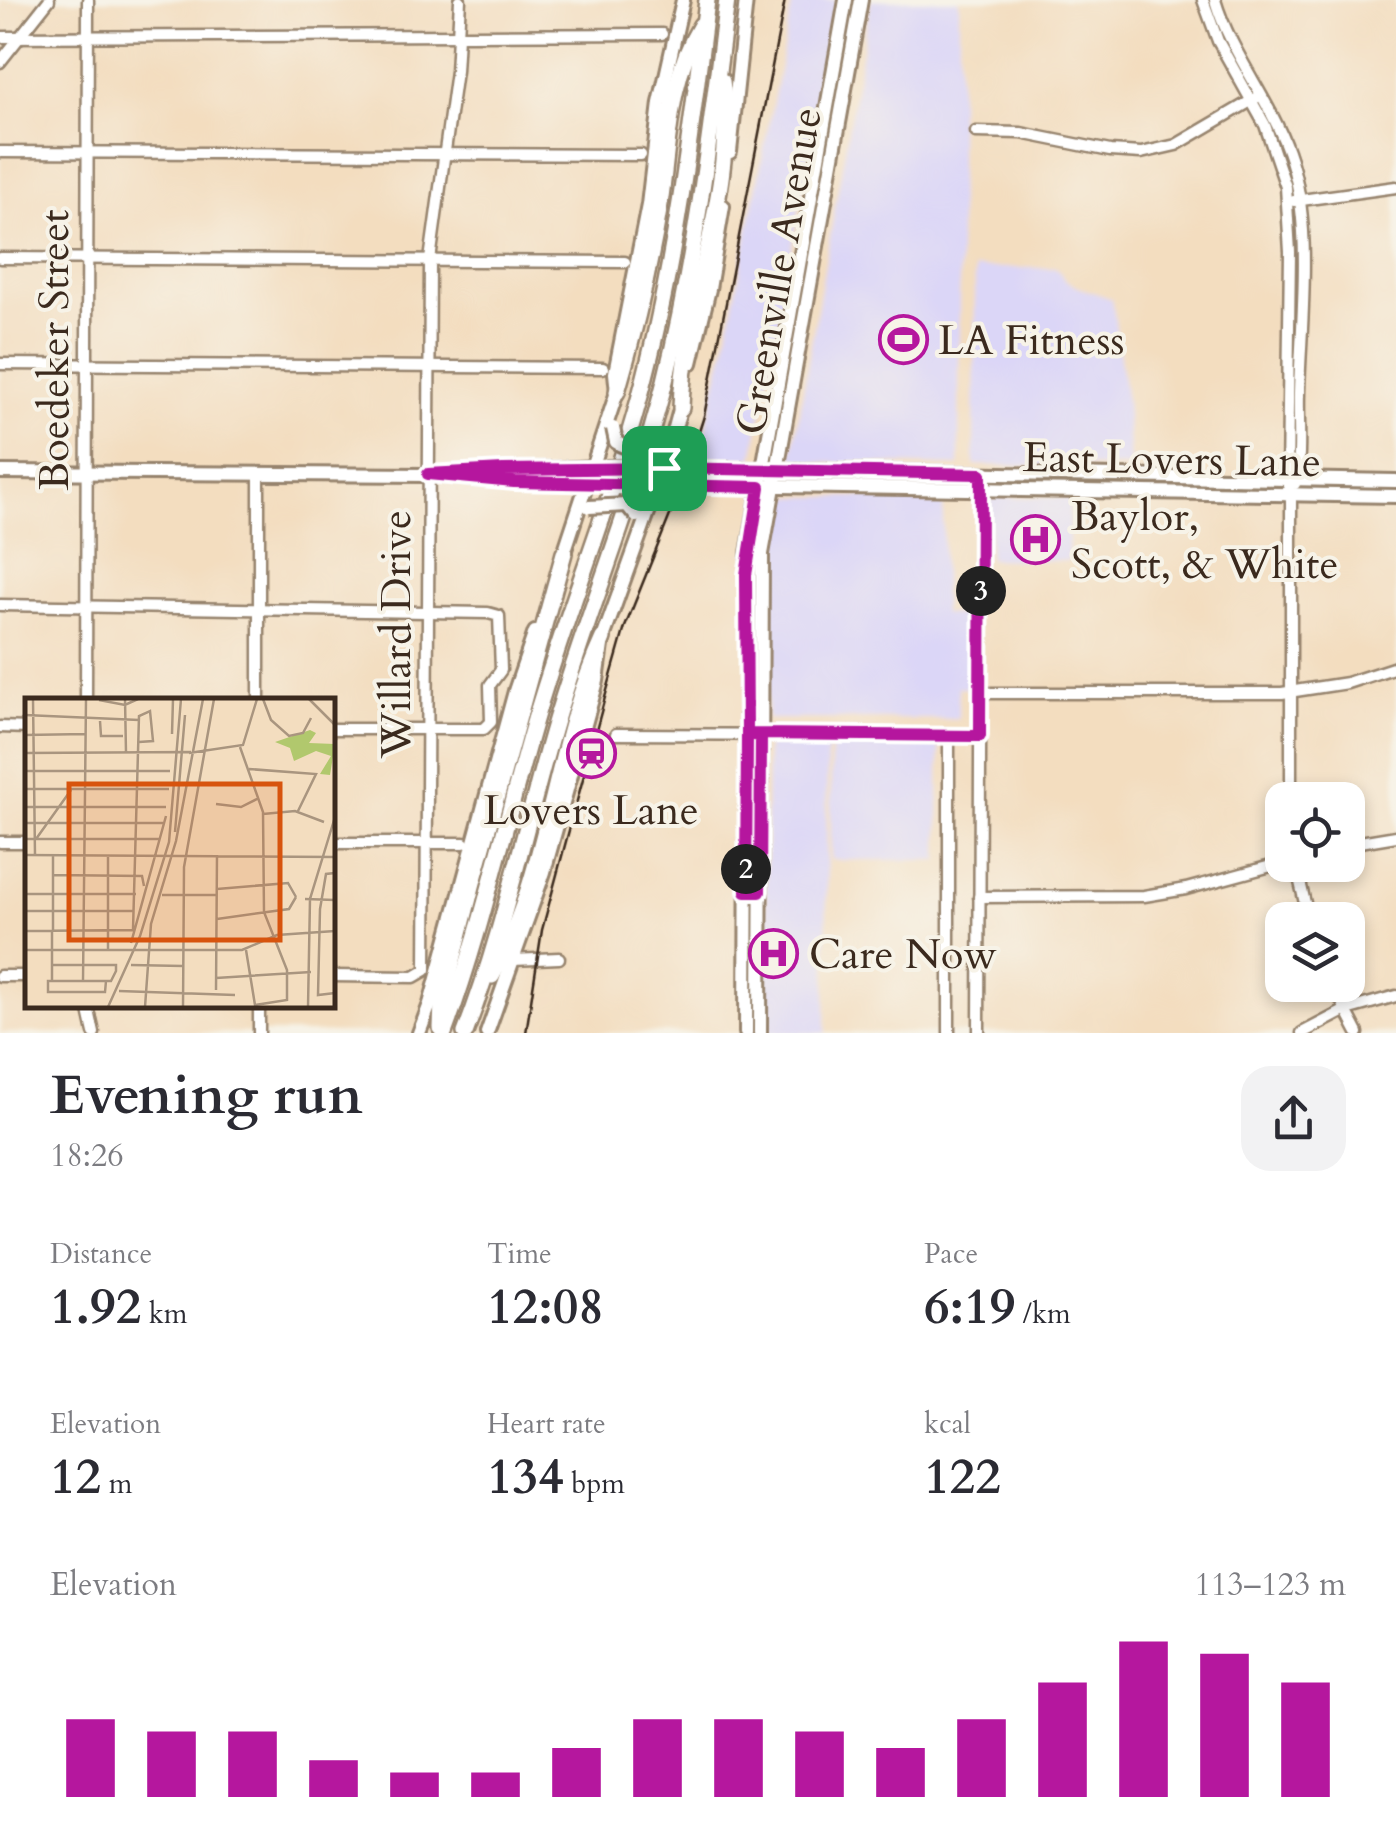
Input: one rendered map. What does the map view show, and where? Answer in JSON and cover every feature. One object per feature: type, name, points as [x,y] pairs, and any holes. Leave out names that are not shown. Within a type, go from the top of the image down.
[{"type":"highway","points":[[442,1033],[480,926],[538,709],[646,374],[674,240],[708,0]]},
{"type":"highway","points":[[464,1033],[568,681],[664,382],[695,237],[727,0]]},
{"type":"highway","points":[[617,392],[656,222],[673,100],[686,50],[705,18]]},
{"type":"highway","points":[[680,408],[682,368],[721,168],[726,110],[719,62]]},
{"type":"highway","points":[[442,1033],[442,1002],[454,952],[564,553]]},
{"type":"highway","points":[[475,1006],[503,956],[532,877],[586,676],[603,638]]},
{"type":"main road","points":[[419,1033],[515,691],[612,423],[616,372],[648,205],[660,103],[682,0]]},
{"type":"main road","points":[[486,1033],[554,836],[596,681],[603,638],[637,548],[653,484],[680,408],[709,289],[722,214],[746,0]]},
{"type":"main road","name":"Greenville Avenue","points":[[746,1033],[753,966],[754,735],[766,487],[853,4]]},
{"type":"main road","points":[[612,423],[616,442],[622,447],[655,448],[669,440]]},
{"type":"main road","points":[[0,472],[428,474],[599,467]]},
{"type":"main road","name":"East Lovers Lane","points":[[599,467],[769,471],[1136,492],[1396,496]]},
{"type":"main road","points":[[428,474],[593,483]]},
{"type":"main road","points":[[1135,477],[1136,492]]},
{"type":"main road","name":"East Lovers Lane","points":[[593,483],[766,487],[1135,477],[1396,481]]},
{"type":"main road","points":[[576,518],[589,507],[627,505],[636,516],[637,548]]},
{"type":"main road","name":"Greenville Avenue","points":[[753,966],[760,1033]]},
{"type":"street","points":[[0,62],[49,0]]},
{"type":"street","name":"Boedeker Street","points":[[86,698],[88,0]]},
{"type":"street","name":"Willard Drive","points":[[335,976],[414,976],[426,970],[430,843],[430,260],[460,0]]},
{"type":"street","points":[[1210,2],[1256,97],[1294,201],[1291,782]]},
{"type":"street","points":[[0,36],[662,34]]},
{"type":"street","points":[[976,132],[1021,133],[1110,151],[1141,153],[1176,145],[1256,97]]},
{"type":"street","points":[[0,152],[641,155]]},
{"type":"street","points":[[1294,201],[1396,187]]},
{"type":"street","points":[[0,258],[626,262]]},
{"type":"street","points":[[0,364],[602,368]]},
{"type":"street","points":[[259,474],[259,698]]},
{"type":"street","points":[[978,1033],[981,482]]},
{"type":"street","points":[[0,605],[488,612],[499,616],[501,670],[490,685],[491,722],[484,729],[335,729]]},
{"type":"street","points":[[980,693],[1290,692],[1347,682],[1396,667]]},
{"type":"street","points":[[616,734],[980,736]]},
{"type":"street","points":[[949,1033],[950,736]]},
{"type":"street","points":[[1365,841],[1396,836]]},
{"type":"street","points":[[335,842],[464,844]]},
{"type":"street","points":[[979,898],[1144,896],[1186,890],[1265,868]]},
{"type":"street","points":[[513,960],[559,958]]},
{"type":"street","points":[[1302,1033],[1346,1010],[1396,996]]},
{"type":"street","points":[[1342,1002],[1358,1033]]},
{"type":"street","points":[[88,1008],[94,1033]]},
{"type":"street","points":[[258,1008],[259,1033]]},
{"type":"shaded area","points":[[793,0],[837,0],[753,458],[698,459],[725,349]]},
{"type":"shaded area","points":[[871,0],[959,0],[959,466],[798,462],[792,455]]},
{"type":"shaded area","points":[[975,268],[1057,268],[1075,286],[1112,299],[1130,467],[974,465]]},
{"type":"shaded area","points":[[782,497],[943,497],[943,614],[972,615],[972,688],[958,688],[958,719],[767,719],[772,533]]},
{"type":"shaded area","points":[[994,497],[1070,498],[1068,561],[989,559],[990,501]]},
{"type":"shaded area","points":[[767,745],[827,745],[826,1033],[765,1033]]},
{"type":"shaded area","points":[[831,745],[939,746],[939,860],[831,860]]},
{"type":"tram line","points":[[526,1033],[542,930],[625,627],[681,488],[704,416],[785,0]]},
{"type":"place","name":"LA Fitness","points":[[903,340]]},
{"type":"place","name":"Baylor, Scott, & White","points":[[1036,540]]},
{"type":"place","name":"Lovers Lane","points":[[591,754]]},
{"type":"place","name":"Care Now","points":[[774,954]]},
{"type":"route","points":[[664,468],[428,474],[514,482],[760,487],[746,575],[747,734],[761,736],[760,892],[746,892],[747,734],[980,736],[981,474],[664,468]]}]
